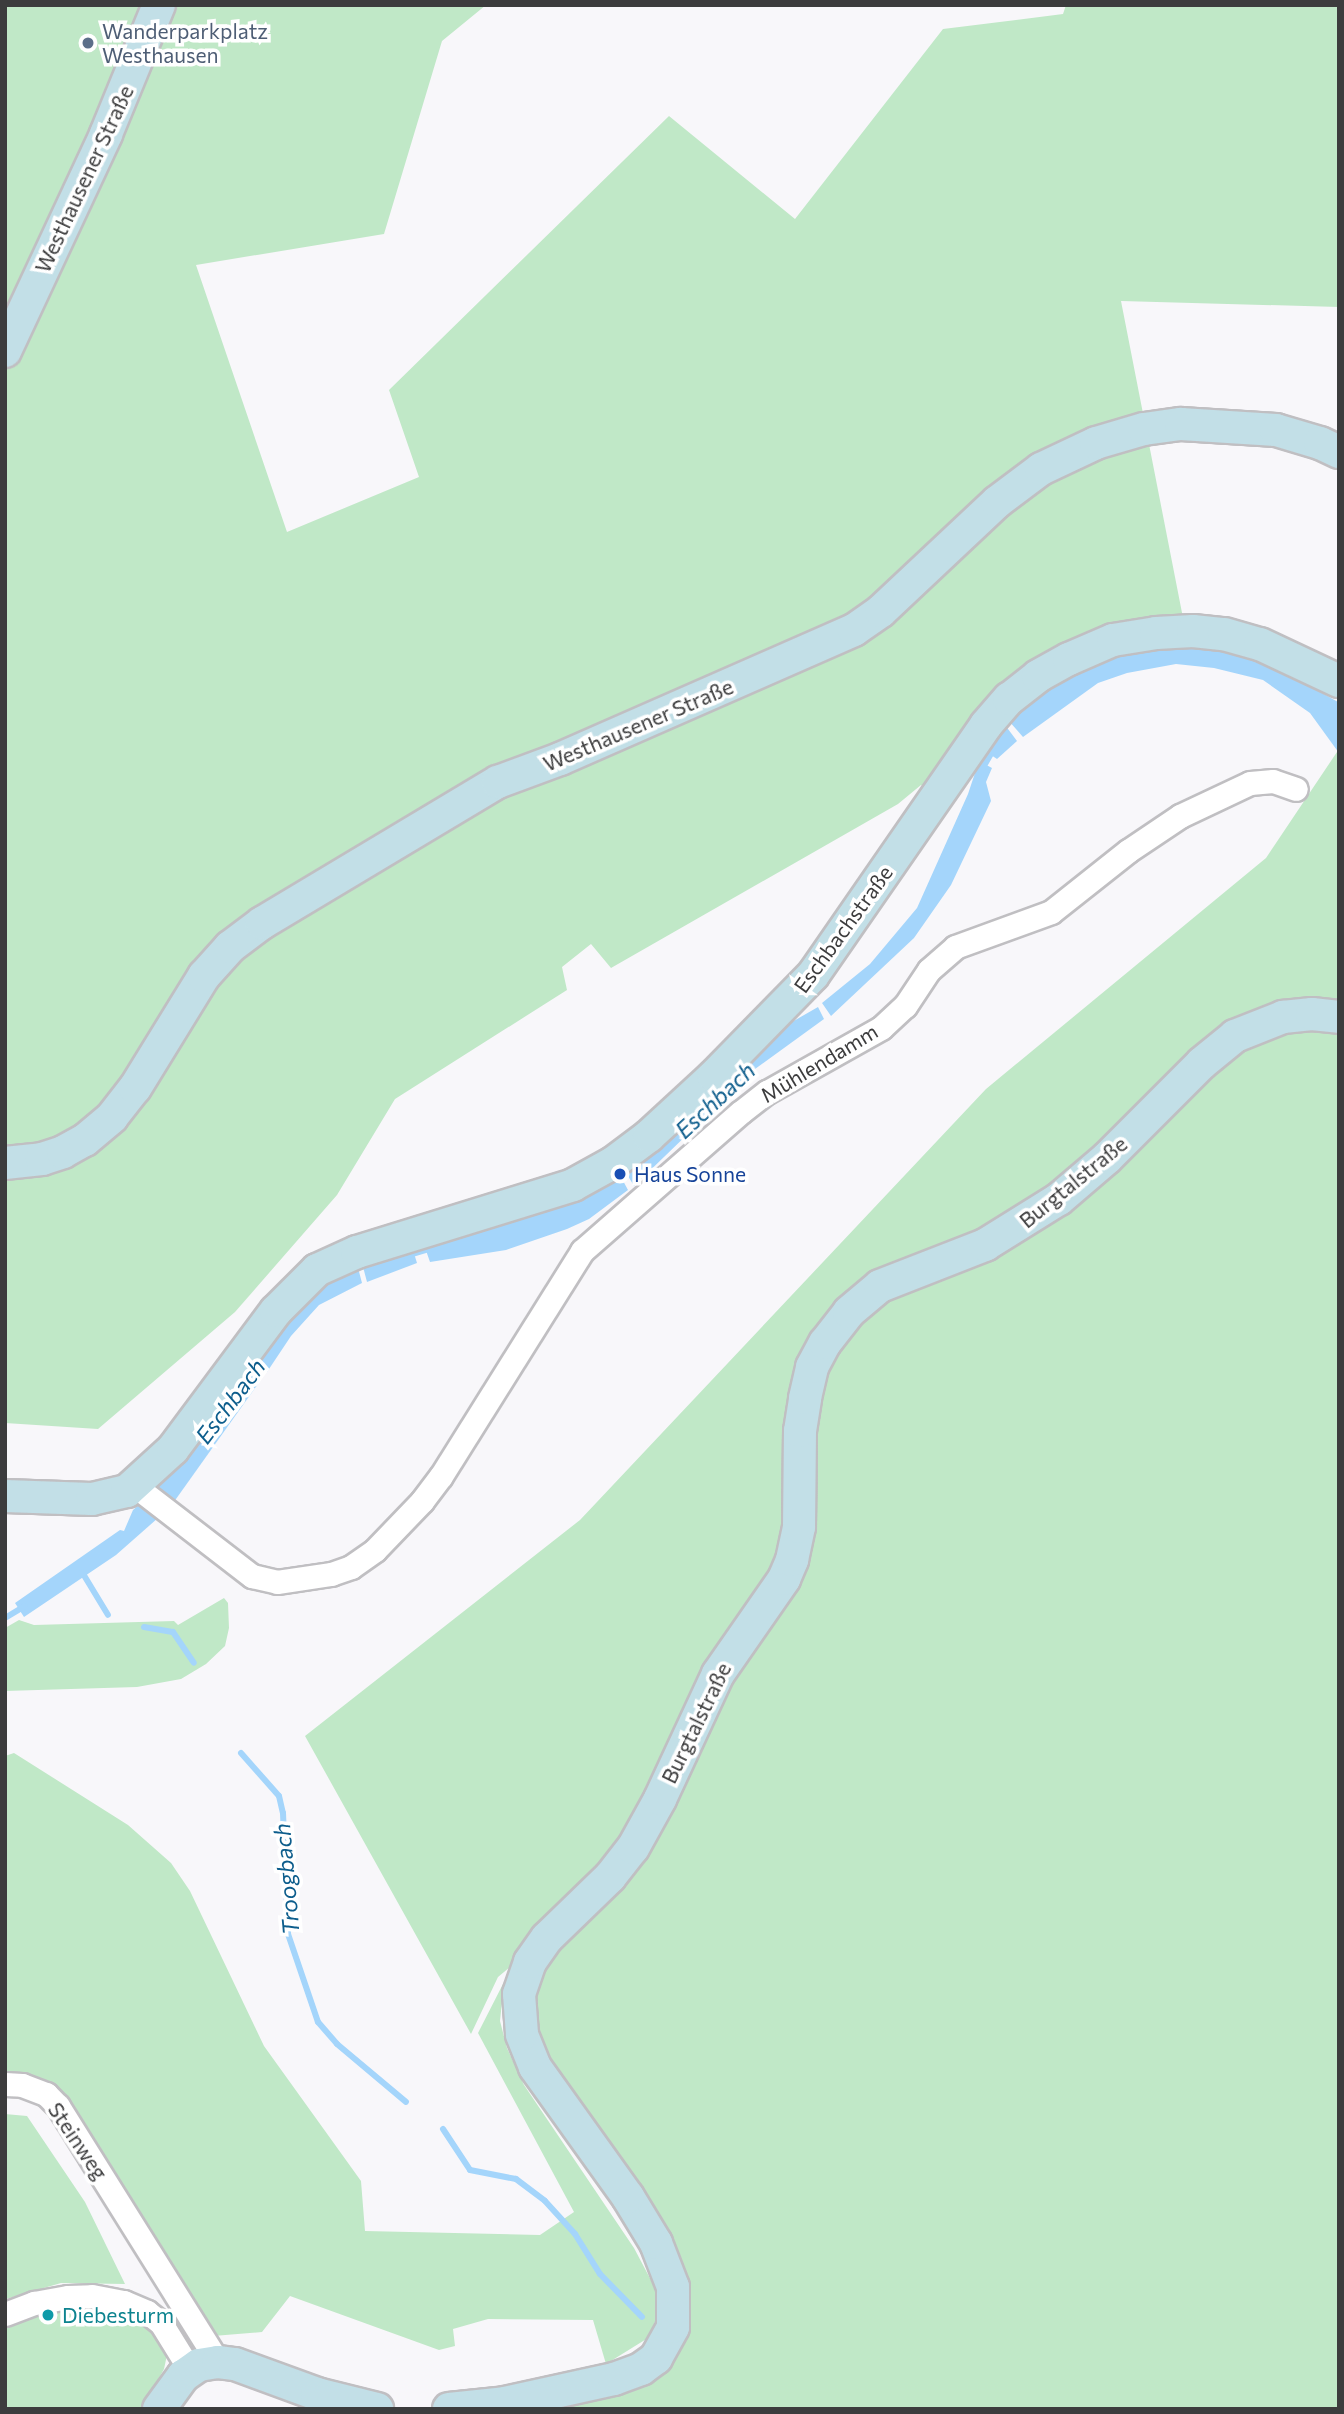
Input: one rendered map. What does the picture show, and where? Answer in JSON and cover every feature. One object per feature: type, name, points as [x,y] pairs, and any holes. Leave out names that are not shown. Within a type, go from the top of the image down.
[{"type":"main road","name":"Westhausener Straße","points":[[5,351],[111,121],[159,5]]},
{"type":"main road","name":"Westhausener Straße","points":[[5,1163],[55,1155],[85,1140],[106,1123],[135,1088],[204,976],[230,947],[261,923],[498,782],[597,743],[831,643],[854,630],[881,611],[997,502],[1051,464],[1096,443],[1144,429],[1181,424],[1276,430],[1320,443],[1339,452]]},
{"type":"main road","name":"Eschbachstraße","points":[[5,1496],[102,1498],[120,1494],[148,1497],[173,1449],[285,1301],[317,1270],[357,1252],[573,1185],[626,1154],[670,1119],[813,975],[986,725],[1009,699],[1038,677],[1085,651],[1113,640],[1193,631],[1224,634],[1260,644],[1339,681]]},
{"type":"main road","name":"Burgtalstraße","points":[[449,2409],[505,2403],[614,2379],[641,2370],[661,2351],[673,2327],[673,2287],[656,2243],[628,2197],[535,2067],[522,2034],[519,1994],[530,1962],[547,1938],[610,1877],[633,1848],[660,1799],[718,1674],[784,1579],[792,1559],[799,1527],[800,1431],[805,1398],[812,1367],[825,1343],[849,1312],[880,1286],[985,1245],[1059,1199],[1107,1158],[1202,1063],[1235,1036],[1283,1017],[1312,1014],[1339,1017]]},
{"type":"main road","points":[[159,2409],[176,2383],[204,2366],[235,2364],[317,2394],[377,2409]]},
{"type":"street","name":"Mühlendamm","points":[[148,1497],[226,1553],[252,1576],[277,1582],[331,1574],[365,1558],[422,1501],[441,1476],[582,1251],[741,1112],[766,1093],[881,1028],[905,1006],[929,970],[955,947],[1051,912],[1128,851],[1180,816],[1250,783],[1273,781],[1296,789]]},
{"type":"street","name":"Steinweg","points":[[5,2084],[22,2085],[46,2094],[58,2106],[110,2188],[204,2366]]},
{"type":"street","points":[[5,2314],[34,2303],[68,2297],[92,2296],[124,2302],[147,2312],[161,2323],[204,2366]]},
{"type":"green space","points":[[5,5],[486,5],[442,41],[384,234],[196,265],[287,532],[419,477],[389,390],[669,116],[795,219],[943,29],[1063,14],[1066,5],[1339,5],[1339,307],[1121,301],[1184,623],[1092,635],[929,790],[921,785],[898,804],[611,968],[591,944],[562,967],[567,990],[395,1099],[337,1195],[235,1312],[98,1429],[5,1423]]},
{"type":"green space","points":[[1337,752],[1339,2409],[449,2409],[641,2369],[675,2307],[556,2100],[516,1962],[498,1977],[471,2034],[305,1736],[580,1520],[986,1089],[1266,858]]},
{"type":"green space","points":[[224,1598],[228,1603],[229,1628],[225,1646],[206,1664],[181,1679],[137,1687],[5,1691],[5,1628],[19,1620],[34,1625],[174,1621],[178,1625]]},
{"type":"green space","points":[[14,1753],[128,1825],[171,1863],[190,1891],[264,2046],[361,2181],[365,2231],[540,2235],[574,2212],[478,2033],[504,1982],[500,2021],[507,2048],[524,2085],[634,2248],[653,2284],[661,2308],[648,2338],[606,2364],[593,2320],[488,2319],[453,2329],[455,2346],[439,2350],[290,2296],[262,2332],[201,2337],[58,2106],[5,2084],[5,1756]]},
{"type":"green space","points":[[5,2114],[27,2116],[85,2202],[125,2284],[61,2283],[6,2299]]},
{"type":"green space","points":[[96,2303],[147,2320],[163,2341],[167,2355],[164,2369],[142,2409],[5,2409],[5,2321],[38,2306]]},
{"type":"water","points":[[1197,645],[1265,661],[1338,702],[1339,753],[1310,713],[1263,680],[1214,668],[1176,664],[1127,673],[1098,683],[1023,737],[1008,720],[1054,684],[1095,663],[1146,649]]},
{"type":"water","points":[[1005,725],[1017,741],[997,759],[985,751]]},
{"type":"water","points":[[979,761],[992,768],[986,782],[991,801],[951,885],[914,938],[831,1016],[822,1003],[870,964],[917,908],[968,794]]},
{"type":"water","points":[[818,1007],[824,1019],[755,1069],[634,1186],[625,1171],[771,1034]]},
{"type":"water","points":[[621,1177],[628,1190],[589,1219],[567,1229],[506,1250],[430,1262],[423,1242],[582,1192],[593,1194]]},
{"type":"water","points":[[412,1247],[417,1263],[367,1282],[362,1263]]},
{"type":"water","points":[[357,1264],[362,1283],[319,1305],[291,1336],[267,1372],[253,1361],[312,1288]]},
{"type":"water","points":[[244,1373],[258,1384],[171,1506],[152,1490]]},
{"type":"water","points":[[141,1503],[158,1518],[116,1555],[24,1617],[15,1603],[120,1530],[124,1531],[133,1510]]},
{"type":"waterway","name":"Eschbach","points":[[981,771],[993,750]]},
{"type":"waterway","name":"Eschbach","points":[[406,1256],[433,1248]]},
{"type":"waterway","name":"Eschbach","points":[[246,1385],[264,1359]]},
{"type":"waterway","name":"Troogbach","points":[[82,1572],[108,1615]]},
{"type":"waterway","name":"Eschbach","points":[[5,1618],[25,1606]]},
{"type":"waterway","name":"Troogbach","points":[[144,1627],[173,1632],[194,1663]]},
{"type":"waterway","name":"Troogbach","points":[[241,1753],[279,1796],[283,1813],[288,1934],[318,2022],[337,2044],[406,2102]]},
{"type":"waterway","name":"Troogbach","points":[[443,2129],[470,2170],[516,2179],[545,2201],[575,2234],[600,2274],[642,2317]]},
{"type":"place","name":"Wanderparkplatz Westhausen","points":[[88,43]]},
{"type":"place","name":"Haus Sonne","points":[[620,1174]]},
{"type":"place","name":"Diebesturm","points":[[48,2315]]}]
